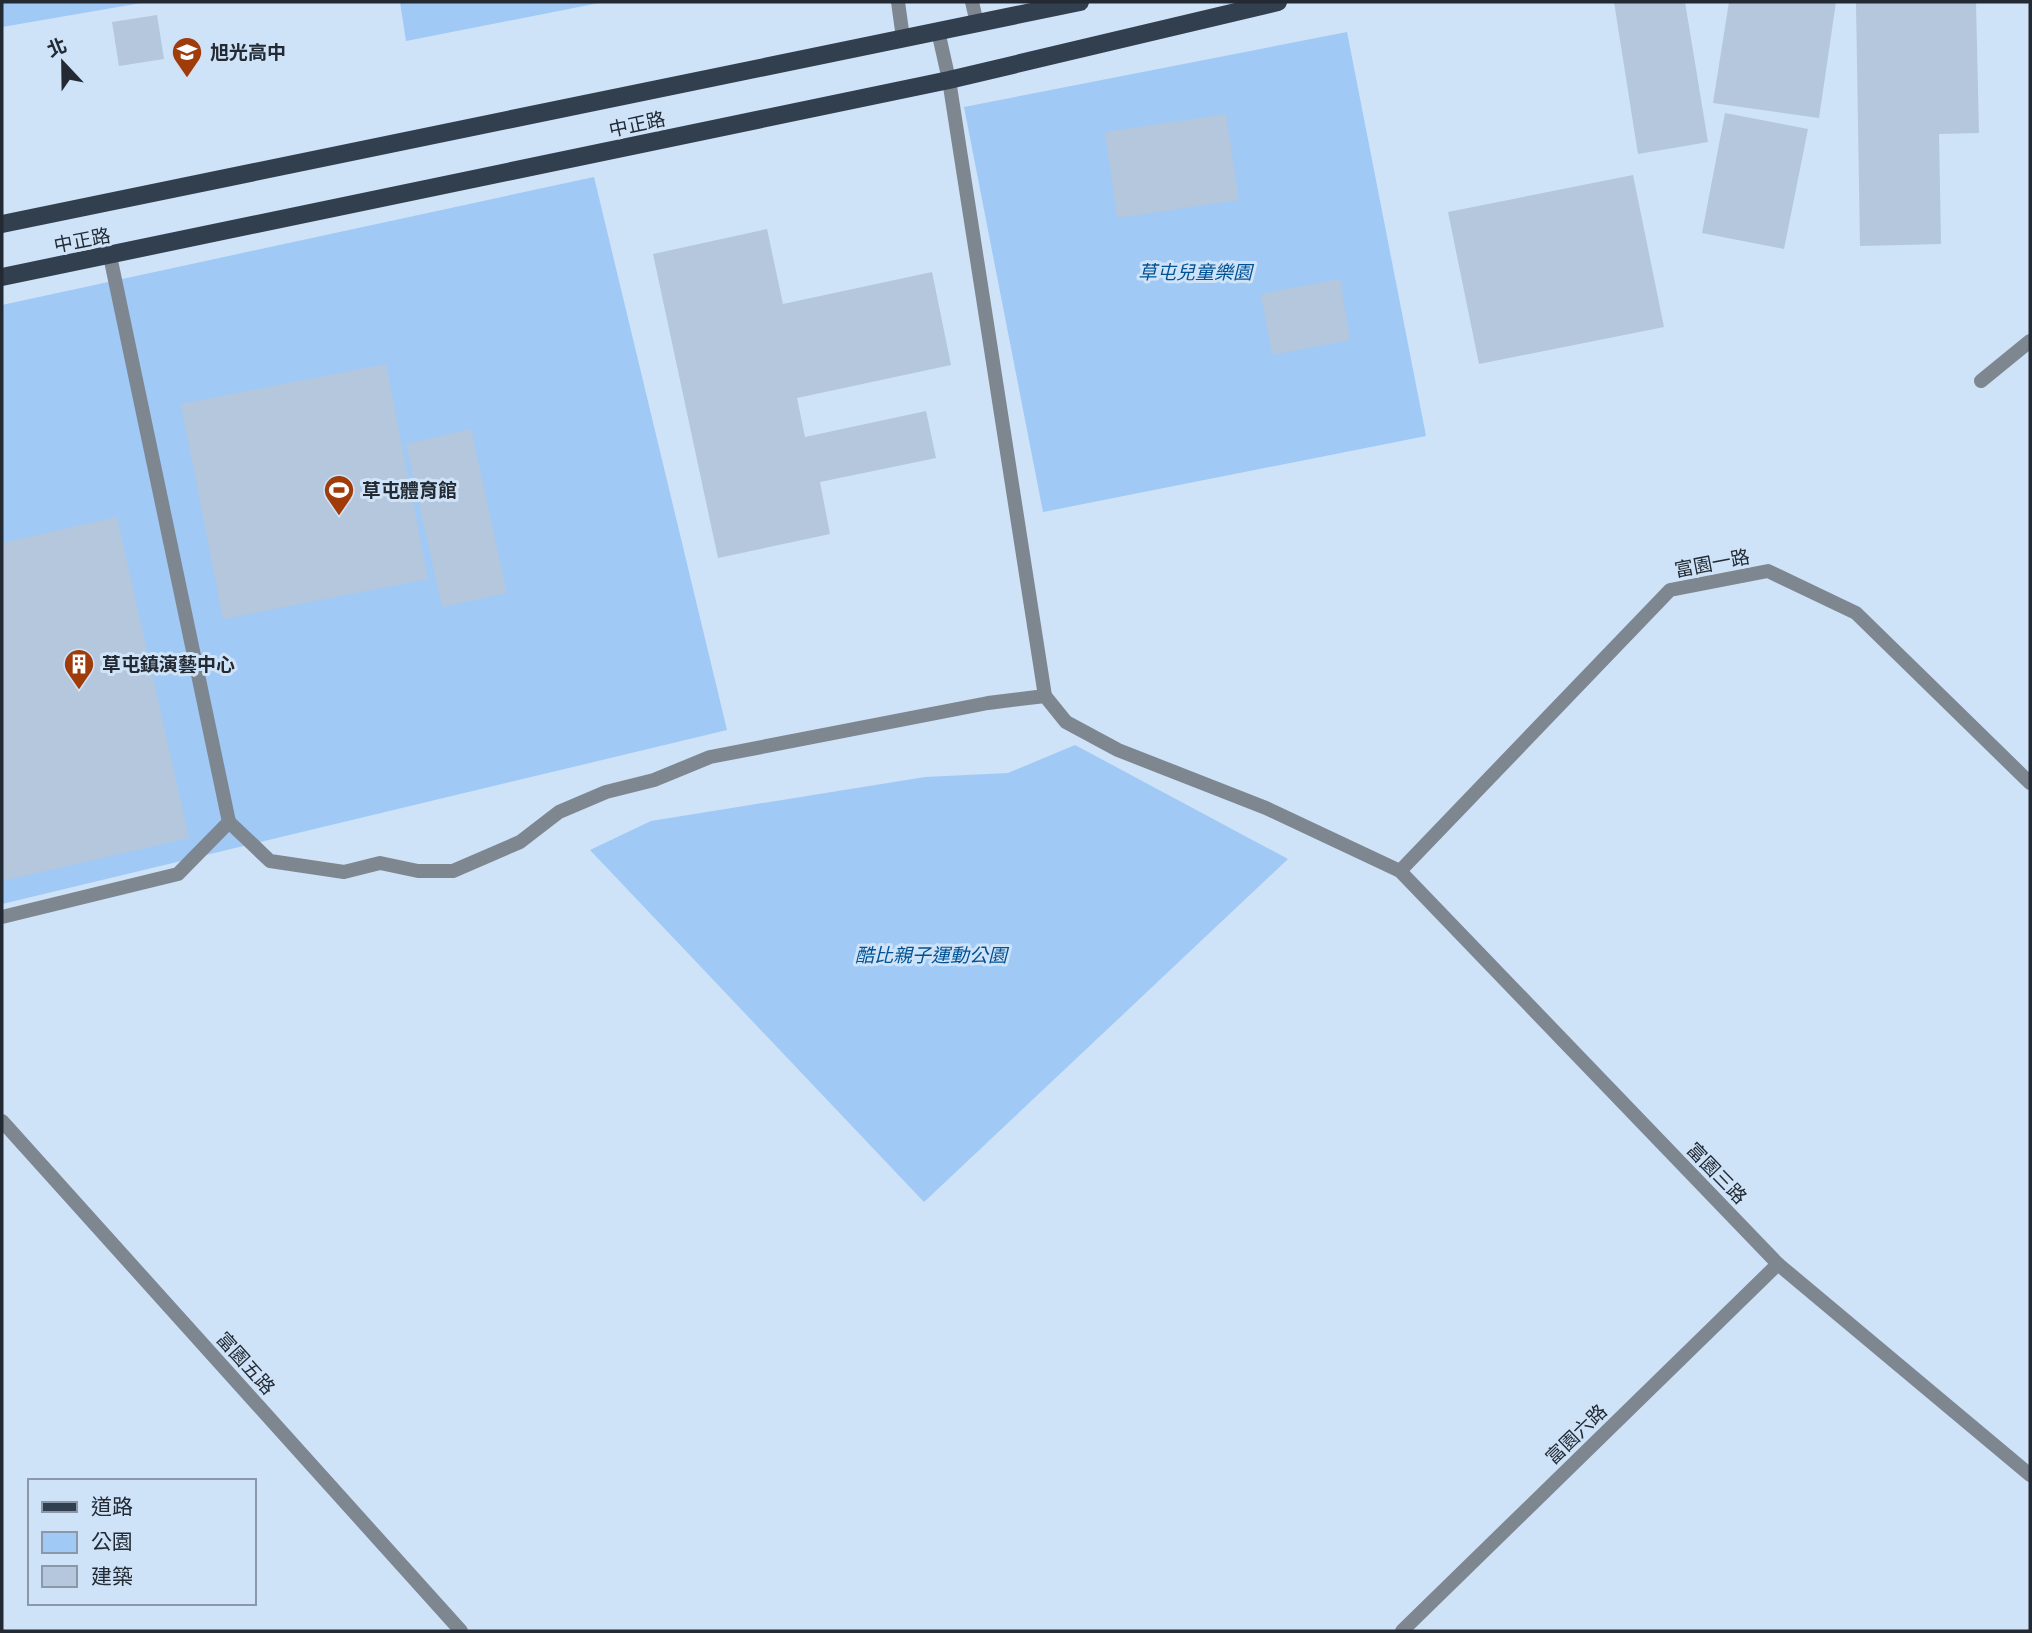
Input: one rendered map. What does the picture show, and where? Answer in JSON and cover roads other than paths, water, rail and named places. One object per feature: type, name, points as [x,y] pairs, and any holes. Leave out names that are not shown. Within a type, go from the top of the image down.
[{"type":"main road","name":"中正路","points":[[2,224],[1080,2]]},
{"type":"main road","name":"中正路","points":[[2,277],[949,80],[1278,2]]},
{"type":"street","points":[[898,2],[904,38]]},
{"type":"street","points":[[972,2],[977,23]]},
{"type":"street","points":[[938,31],[949,80],[1045,696],[1066,722],[1118,751],[1266,808],[1400,872]]},
{"type":"street","points":[[110,256],[229,822],[270,862],[344,872],[380,863],[418,871],[453,871],[520,842],[559,812],[606,792],[654,780],[710,757],[988,703],[1045,696]]},
{"type":"street","points":[[1981,381],[2030,341]]},
{"type":"street","name":"富園一路","points":[[1400,872],[1670,590],[1768,571],[1856,613],[2030,783]]},
{"type":"street","points":[[2,917],[178,874],[229,822]]},
{"type":"street","name":"富園三路","points":[[1400,872],[1778,1264],[2030,1475]]},
{"type":"street","name":"富園五路","points":[[2,1121],[461,1631]]},
{"type":"street","name":"富園六路","points":[[1402,1631],[1778,1264]]},
{"type":"place","name":"旭光高中","points":[[187,79]]},
{"type":"place","name":"草屯體育館","points":[[339,517]]},
{"type":"place","name":"草屯鎮演藝中心","points":[[79,691]]},
{"type":"park label","name":"草屯兒童樂園","points":[[1195,272]]},
{"type":"park label","name":"酷比親子運動公園","points":[[931,955]]}]
